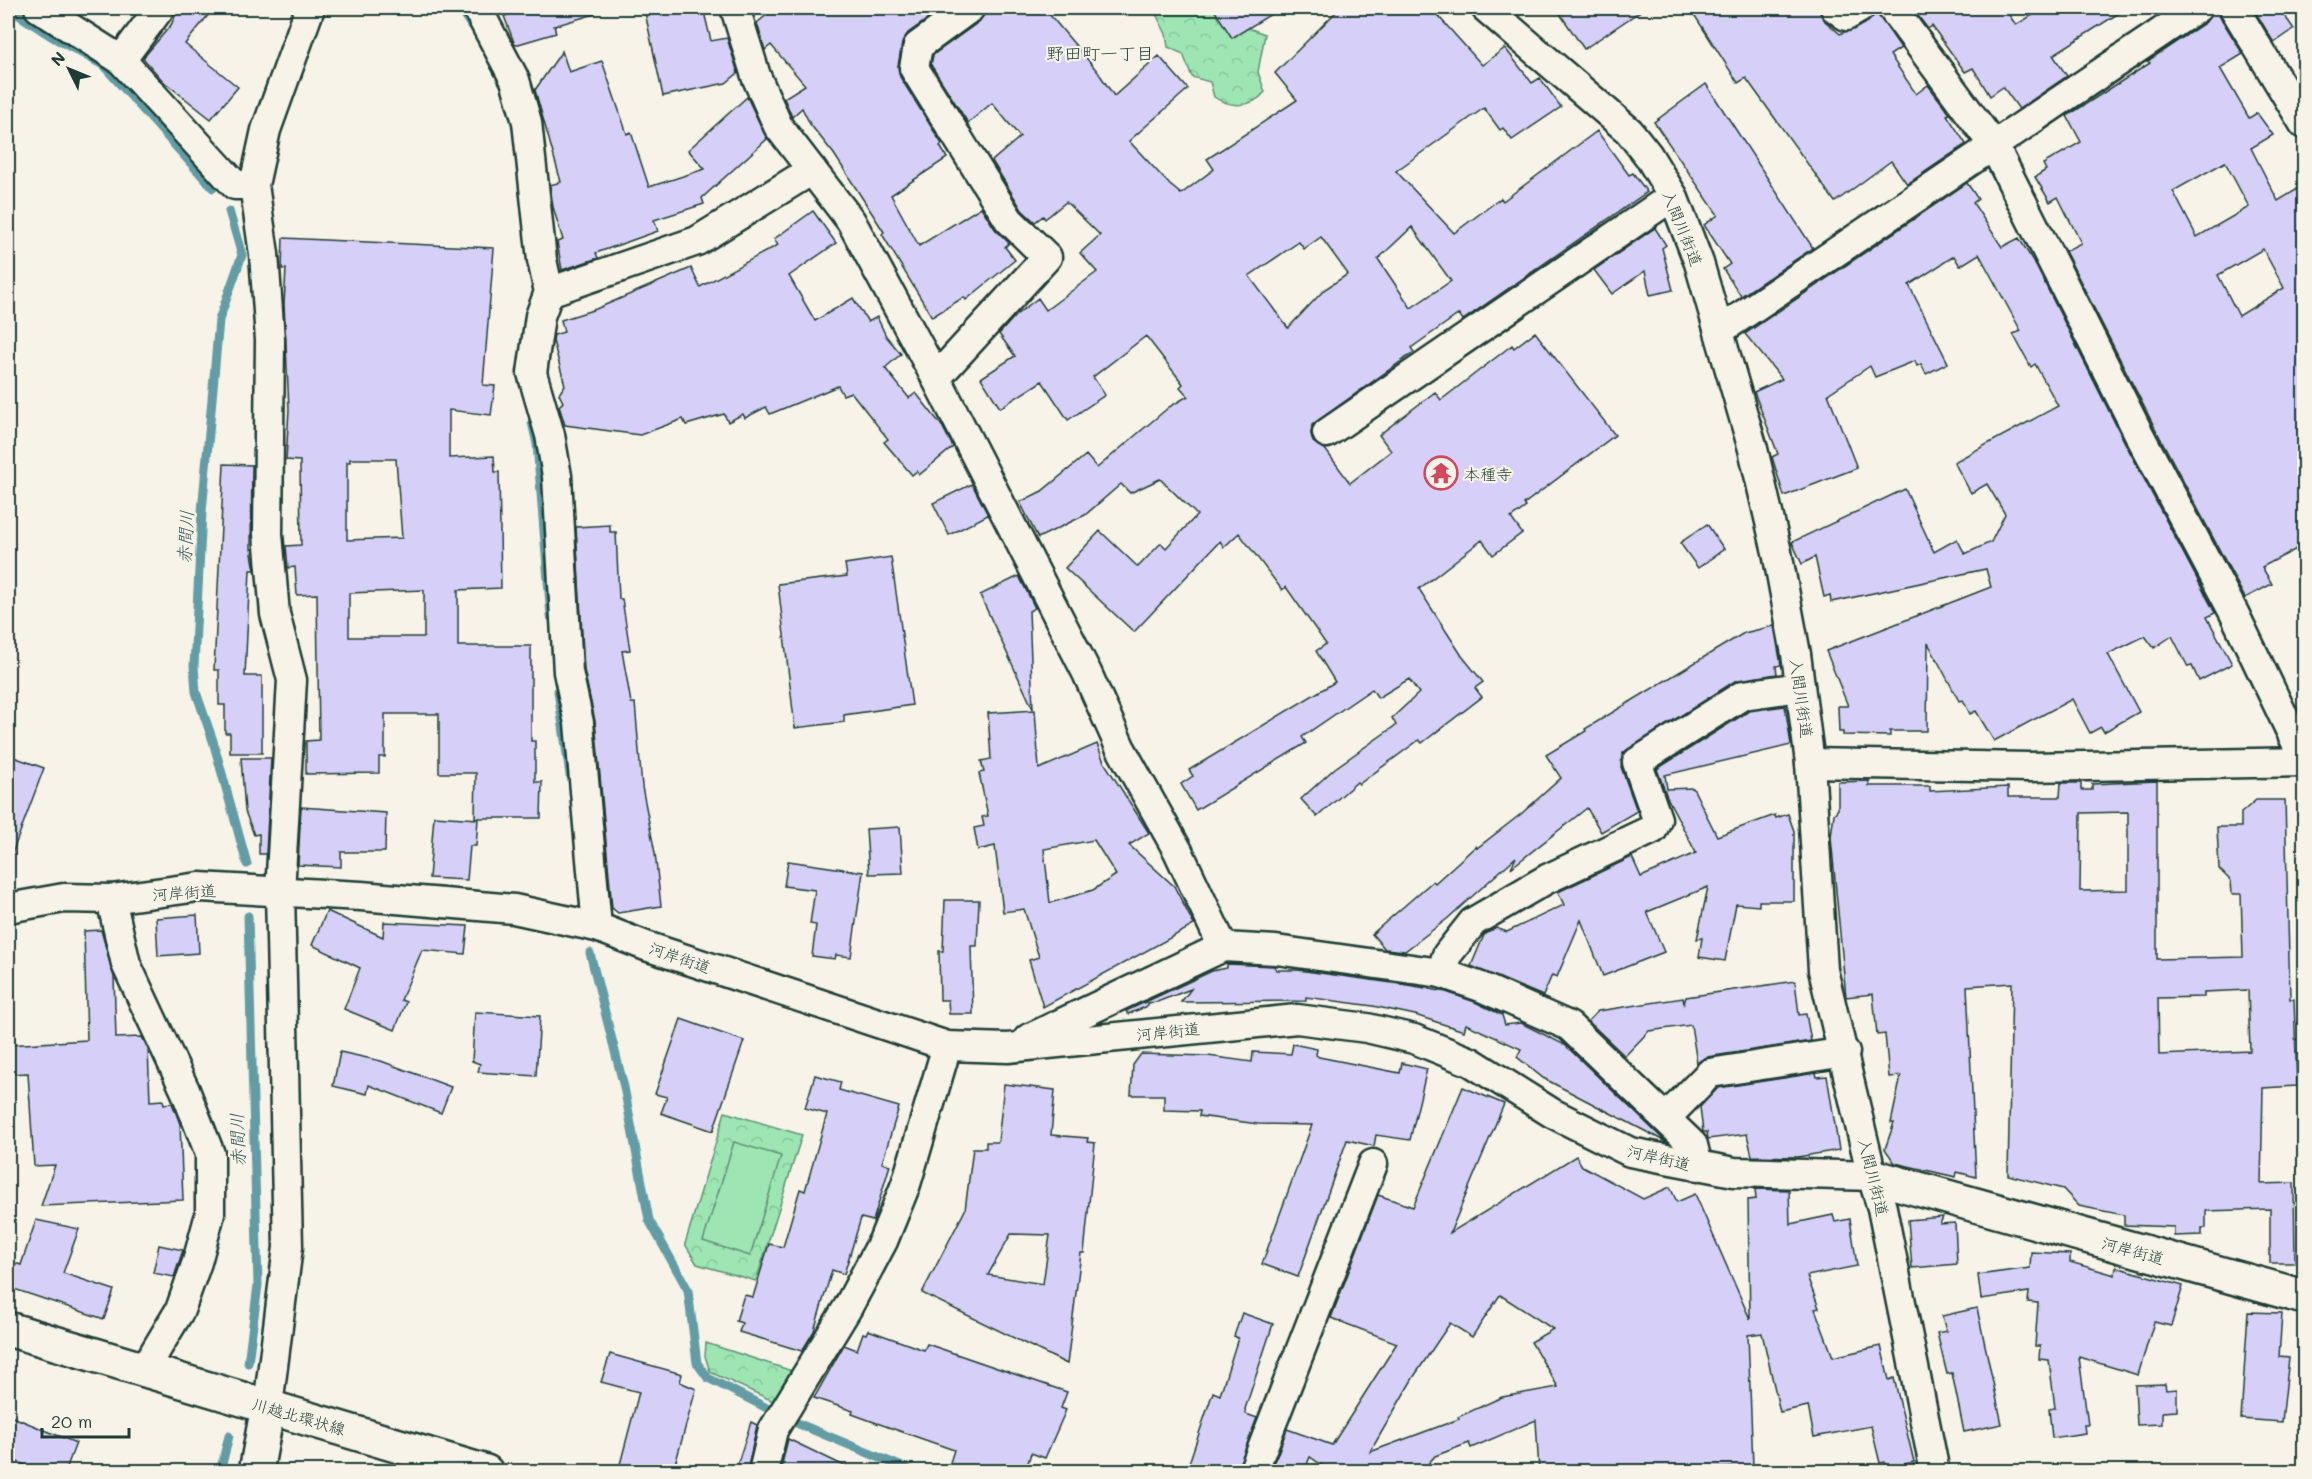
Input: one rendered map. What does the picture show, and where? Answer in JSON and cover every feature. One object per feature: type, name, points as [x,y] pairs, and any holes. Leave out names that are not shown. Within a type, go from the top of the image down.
[{"type":"street","points":[[39,8],[121,60],[235,185],[254,185]]},
{"type":"street","points":[[121,60],[160,8]]},
{"type":"street","points":[[256,1472],[268,1406],[288,1247],[280,892],[292,680],[275,614],[268,534],[270,340],[264,254],[254,185],[266,130],[310,8]]},
{"type":"street","points":[[477,8],[515,80],[527,122],[542,260],[549,292],[540,316],[532,374],[550,435],[557,476],[568,672],[579,723],[597,927]]},
{"type":"street","points":[[735,8],[756,76],[778,126],[851,221],[936,378],[1087,673],[1120,747],[1178,850],[1223,947]]},
{"type":"street","points":[[936,378],[1047,258],[1009,220],[914,68],[918,46],[970,8]]},
{"type":"street","name":"入間川街道","points":[[1486,8],[1629,131],[1648,155],[1673,196],[1699,263],[1753,449],[1777,552],[1800,687],[1810,763],[1823,970],[1845,1052],[1872,1176],[1882,1208],[1935,1472]]},
{"type":"street","points":[[1835,8],[1846,16],[1860,8]]},
{"type":"street","points":[[1810,763],[2029,767],[2304,761],[2234,614],[2139,434],[1994,146],[1892,8]]},
{"type":"street","points":[[1719,331],[2198,8]]},
{"type":"street","points":[[2234,8],[2304,124]]},
{"type":"street","points":[[549,292],[697,241],[812,170]]},
{"type":"street","points":[[1328,433],[1673,196]]},
{"type":"street","points":[[1441,973],[1447,955],[1473,922],[1547,879],[1653,829],[1657,819],[1637,762],[1743,695],[1800,687]]},
{"type":"street","name":"河岸街道","points":[[8,908],[64,898],[111,899],[199,887],[361,896],[514,909],[597,927],[646,946],[947,1046],[1008,1048],[1297,1019],[1367,1028],[1414,1039],[1471,1062],[1552,1113],[1630,1152],[1734,1172],[1872,1176],[2304,1297]]},
{"type":"street","points":[[111,899],[126,964],[185,1089],[210,1154],[210,1215],[197,1262],[180,1310],[144,1370]]},
{"type":"street","points":[[1008,1048],[1223,947],[1276,950],[1441,973],[1480,987],[1569,1026],[1693,1146],[1698,1166]]},
{"type":"street","points":[[763,1472],[778,1420],[848,1307],[883,1240],[906,1184],[947,1046]]},
{"type":"street","points":[[1666,1118],[1710,1073],[1845,1052]]},
{"type":"street","points":[[1253,1472],[1373,1164]]},
{"type":"street","name":"川越北環状線","points":[[8,1329],[486,1472]]},
{"type":"green space","points":[[1153,8],[1228,8],[1240,25],[1265,34],[1258,72],[1265,92],[1254,101],[1241,105],[1220,101],[1214,97],[1210,82],[1192,77],[1183,54],[1168,47],[1166,34]]},
{"type":"green space","points":[[725,1112],[802,1135],[756,1281],[697,1264],[685,1244]]},
{"type":"green space","points":[[734,1142],[781,1156],[750,1256],[703,1241]]},
{"type":"green space","points":[[706,1343],[792,1371],[773,1401],[710,1372],[705,1356]]},
{"type":"building","points":[[179,8],[214,8],[185,44],[238,87],[211,119],[163,81],[143,58],[171,25]]},
{"type":"building","points":[[529,8],[594,8],[595,14],[554,26],[556,33],[515,45],[504,16]]},
{"type":"building","points":[[644,8],[703,8],[711,41],[727,38],[738,73],[726,83],[663,96]]},
{"type":"building","points":[[775,8],[943,8],[908,33],[902,43],[898,66],[900,77],[942,144],[940,146],[947,158],[891,195],[919,246],[981,207],[995,229],[1009,243],[1005,247],[1015,260],[966,300],[964,297],[932,317],[882,234],[884,232],[834,154],[810,124],[802,108],[792,117],[784,98],[805,85],[771,45],[765,50],[757,23]]},
{"type":"building","points":[[986,8],[1044,8],[1098,72],[1114,96],[1159,56],[1188,89],[1129,141],[1181,194],[1214,169],[1207,159],[1297,100],[1275,73],[1340,8],[1431,8],[1482,65],[1505,48],[1532,83],[1540,78],[1561,107],[1512,140],[1503,128],[1500,130],[1484,108],[1396,171],[1454,233],[1501,198],[1503,201],[1597,131],[1629,175],[1633,173],[1647,192],[1463,320],[1459,314],[1411,348],[1414,352],[1312,425],[1313,442],[1325,449],[1350,483],[1391,451],[1379,435],[1435,392],[1441,400],[1512,345],[1514,348],[1535,332],[1615,435],[1524,504],[1526,507],[1511,518],[1522,533],[1493,555],[1482,540],[1419,589],[1462,656],[1483,682],[1475,688],[1482,697],[1422,743],[1419,740],[1359,784],[1357,782],[1317,817],[1301,799],[1335,768],[1396,725],[1392,718],[1419,693],[1409,679],[1378,698],[1372,689],[1302,737],[1306,743],[1196,810],[1181,784],[1193,776],[1189,770],[1335,682],[1316,651],[1326,644],[1286,587],[1282,590],[1239,533],[1224,547],[1220,541],[1134,632],[1065,568],[1100,531],[1138,567],[1161,543],[1166,548],[1197,515],[1160,479],[1130,493],[1121,484],[1085,515],[1038,538],[1020,502],[1042,491],[1086,455],[1097,468],[1169,407],[1188,396],[1180,387],[1183,384],[1146,336],[1093,377],[1105,395],[1068,420],[1042,381],[1000,408],[981,378],[1015,356],[999,334],[1016,315],[1038,298],[1046,310],[1097,272],[1080,253],[1100,235],[1066,202],[1045,219],[1043,216],[1035,222],[1022,210],[992,161],[1020,137],[992,103],[968,123],[931,65],[933,55],[980,21]],"holes":[[[1412,227],[1451,281],[1411,308],[1378,259]],[[1321,237],[1348,274],[1325,289],[1288,328],[1249,276],[1299,242],[1304,249]]]},
{"type":"building","points":[[1213,8],[1281,8],[1232,38]]},
{"type":"building","points":[[1556,8],[1645,8],[1584,49]]},
{"type":"building","points":[[1708,8],[1819,8],[1825,21],[1840,34],[1868,22],[1876,11],[1901,48],[1890,55],[1916,94],[1928,85],[1950,114],[1947,115],[1966,144],[1907,184],[1891,161],[1835,202],[1746,78],[1738,83],[1695,16]]},
{"type":"building","points":[[1912,8],[2004,8],[2016,25],[2044,8],[2127,8],[2053,55],[2067,76],[2019,109],[2003,87],[1990,96],[1973,68],[1965,72],[1932,26],[1928,29]]},
{"type":"building","points":[[2213,8],[2218,8],[2220,17],[2243,54],[2220,68],[2249,118],[2257,113],[2273,135],[2251,148],[2278,201],[2304,185],[2304,545],[2262,567],[2272,584],[2245,598],[2065,251],[2081,243],[2058,197],[2050,202],[2035,177],[2046,170],[2043,164],[2081,142],[2067,116],[2150,63],[2148,61],[2206,22]],"holes":[[[2225,162],[2249,207],[2197,237],[2173,191]],[[2263,249],[2284,288],[2239,316],[2218,275]]]},
{"type":"building","points":[[2253,8],[2279,8],[2294,29],[2274,43]]},
{"type":"building","points":[[562,51],[569,72],[602,61],[627,134],[631,132],[649,187],[705,169],[688,150],[747,97],[767,139],[702,198],[704,204],[654,220],[658,231],[596,253],[598,258],[562,270],[557,242],[563,240],[553,207],[550,185],[561,182],[535,90]]},
{"type":"building","points":[[1706,84],[1813,248],[1741,296],[1723,269],[1730,264],[1704,225],[1718,215],[1654,122]]},
{"type":"building","points":[[1967,183],[1978,199],[1973,203],[2002,247],[2019,238],[2036,266],[2124,441],[2215,613],[2207,617],[2232,664],[2199,681],[2192,666],[2188,667],[2172,636],[2154,648],[2145,636],[2108,654],[2139,712],[2104,732],[2101,727],[2090,733],[2072,699],[1994,741],[1976,711],[1970,714],[1963,700],[1959,701],[1928,643],[1927,731],[1890,731],[1890,736],[1843,735],[1843,732],[1839,732],[1838,706],[1848,706],[1826,651],[1991,587],[1986,569],[1831,602],[1830,595],[1824,597],[1815,557],[1802,564],[1792,542],[1905,489],[1934,552],[1957,539],[1965,554],[1991,542],[2005,514],[1987,484],[1971,493],[1954,462],[2058,406],[2035,364],[2031,367],[2013,334],[2021,331],[1979,254],[1960,266],[1954,256],[1909,285],[1948,363],[1926,374],[1921,364],[1917,366],[1915,361],[1875,377],[1870,366],[1828,394],[1857,468],[1784,496],[1772,457],[1778,454],[1754,392],[1782,379],[1745,334]]},
{"type":"building","points":[[813,211],[836,243],[789,276],[815,321],[853,298],[868,322],[877,317],[886,336],[901,354],[885,368],[909,398],[916,393],[942,426],[953,447],[919,475],[917,471],[912,475],[884,442],[888,439],[851,392],[843,395],[838,386],[770,414],[766,407],[745,418],[743,414],[728,422],[724,414],[686,425],[683,419],[640,435],[565,425],[559,406],[563,402],[559,394],[565,385],[553,341],[554,335],[564,332],[561,320],[596,309],[691,268],[700,287],[778,245],[774,239]]},
{"type":"building","points":[[1655,228],[1666,245],[1662,248],[1673,290],[1650,295],[1645,271],[1612,294],[1594,270]]},
{"type":"building","points":[[283,238],[494,248],[483,385],[495,386],[491,415],[449,410],[449,458],[494,456],[495,472],[499,472],[501,588],[458,590],[458,646],[531,646],[531,741],[535,741],[535,782],[542,782],[541,818],[475,818],[476,773],[439,773],[439,714],[385,714],[385,757],[379,757],[379,773],[306,774],[306,741],[319,740],[317,594],[297,595],[295,567],[288,568],[286,546],[301,545],[300,461],[286,460],[289,409],[284,304],[286,269],[282,269]],"holes":[[[350,459],[396,459],[402,538],[347,540],[347,462],[350,462]],[[424,590],[424,637],[349,637],[349,593]]]},
{"type":"building","points":[[224,464],[252,465],[251,548],[255,570],[250,570],[245,676],[262,676],[262,753],[230,753],[230,733],[225,733],[225,705],[219,705],[219,670],[214,670]]},
{"type":"building","points":[[972,484],[988,515],[949,535],[933,503]]},
{"type":"building","points":[[1707,524],[1724,549],[1698,568],[1680,543]]},
{"type":"building","points":[[610,525],[610,532],[616,532],[619,599],[622,599],[630,650],[622,651],[631,703],[635,703],[642,787],[655,853],[661,906],[618,913],[612,908],[595,721],[584,670],[576,527]]},
{"type":"building","points":[[891,557],[912,705],[844,715],[844,722],[795,728],[778,584],[847,576],[845,564]]},
{"type":"building","points":[[1019,576],[1035,608],[1029,611],[1033,709],[980,595]]},
{"type":"building","points":[[1774,626],[1781,665],[1776,666],[1777,674],[1735,681],[1623,753],[1621,767],[1637,811],[1601,832],[1587,808],[1511,868],[1516,857],[1447,919],[1405,951],[1385,949],[1372,934],[1476,846],[1477,848],[1521,814],[1561,778],[1546,755],[1744,633]]},
{"type":"building","points":[[1785,706],[1791,745],[1665,775],[1667,789],[1693,788],[1717,836],[1775,815],[1776,818],[1788,814],[1794,831],[1794,901],[1759,901],[1759,906],[1736,904],[1725,961],[1699,957],[1702,938],[1697,939],[1708,887],[1647,912],[1664,952],[1603,976],[1581,920],[1557,977],[1552,975],[1543,996],[1471,966],[1484,935],[1496,928],[1507,932],[1564,905],[1558,892],[1632,857],[1641,877],[1696,853],[1667,797],[1657,769],[1749,711]]},
{"type":"building","points":[[1035,710],[1039,769],[1097,744],[1104,762],[1149,833],[1129,845],[1174,886],[1194,925],[1043,1007],[1029,960],[1039,957],[1024,909],[1003,912],[995,846],[978,850],[974,828],[984,826],[982,817],[988,816],[979,773],[984,772],[981,761],[991,759],[988,713]],"holes":[[[1094,840],[1116,875],[1093,890],[1050,903],[1044,849]]]},
{"type":"building","points":[[8,755],[44,768],[10,859],[8,859]]},
{"type":"building","points":[[241,758],[271,758],[266,854],[259,854],[259,834],[254,835],[245,811]]},
{"type":"building","points":[[1869,781],[1869,786],[1930,786],[1930,791],[2008,787],[2008,797],[2060,797],[2061,783],[2081,783],[2081,790],[2092,790],[2092,784],[2157,781],[2157,959],[2243,957],[2241,894],[2232,894],[2231,881],[2219,869],[2217,827],[2241,827],[2241,813],[2256,800],[2285,800],[2290,999],[2294,999],[2297,1086],[2263,1088],[2261,1184],[2294,1183],[2295,1263],[2270,1263],[2270,1209],[2206,1211],[2206,1228],[2202,1228],[2202,1235],[2174,1236],[2174,1227],[2124,1225],[2124,1215],[2079,1206],[2063,1189],[2008,1175],[2012,983],[1967,986],[1976,1177],[1957,1172],[1956,1177],[1895,1163],[1885,1149],[1894,1123],[1891,1123],[1901,1076],[1889,1077],[1885,1034],[1877,1035],[1873,994],[1846,997],[1831,837],[1834,814],[1838,809],[1838,782]],"holes":[[[2128,812],[2128,890],[2080,891],[2081,813]],[[2248,990],[2250,1051],[2159,1055],[2158,998],[2204,997],[2204,992]]]},
{"type":"building","points":[[301,807],[386,813],[385,852],[341,852],[341,867],[298,865]]},
{"type":"building","points":[[434,816],[478,819],[476,846],[470,846],[467,880],[429,878]]},
{"type":"building","points":[[900,827],[903,873],[869,874],[866,829]]},
{"type":"building","points":[[788,861],[863,872],[851,957],[836,955],[835,959],[812,956],[816,925],[810,924],[815,890],[784,886]]},
{"type":"building","points":[[945,900],[979,900],[977,946],[971,946],[973,1014],[949,1014],[948,1000],[940,1000],[939,951],[943,951]]},
{"type":"building","points":[[327,911],[383,937],[384,922],[468,926],[465,954],[422,950],[401,1000],[406,1002],[395,1030],[344,1009],[360,968],[312,945]]},
{"type":"building","points":[[197,915],[199,953],[158,956],[156,918]]},
{"type":"building","points":[[101,930],[114,977],[116,1038],[142,1037],[148,1049],[150,1101],[163,1100],[164,1104],[172,1103],[180,1124],[183,1200],[41,1206],[55,1165],[34,1166],[28,1073],[8,1074],[8,1045],[87,1040],[84,931]]},
{"type":"building","points":[[1227,964],[1274,966],[1276,970],[1298,970],[1414,986],[1446,992],[1475,1002],[1502,1015],[1505,1025],[1521,1023],[1565,1045],[1666,1142],[1543,1078],[1517,1057],[1521,1049],[1466,1024],[1464,1031],[1415,1015],[1373,1006],[1306,997],[1306,1001],[1181,1002],[1191,989],[1157,1002],[1148,1003],[1148,1006],[1128,1014],[1126,1011],[1212,971],[1227,968]]},
{"type":"building","points":[[1795,981],[1799,1015],[1806,1014],[1811,1041],[1707,1057],[1697,1063],[1691,1025],[1649,1031],[1625,1056],[1588,1021],[1598,1011],[1683,998],[1684,1003],[1686,997]]},
{"type":"building","points":[[475,1012],[540,1016],[536,1076],[478,1072],[480,1064],[472,1061]]},
{"type":"building","points":[[681,1019],[744,1041],[713,1131],[661,1113],[667,1097],[655,1094]]},
{"type":"building","points":[[1293,1044],[1317,1049],[1316,1055],[1319,1057],[1400,1073],[1402,1063],[1427,1069],[1410,1140],[1376,1135],[1374,1146],[1347,1140],[1298,1277],[1262,1264],[1312,1125],[1258,1124],[1199,1116],[1200,1111],[1164,1110],[1164,1095],[1131,1095],[1133,1065],[1141,1054],[1208,1056],[1252,1062],[1253,1052],[1291,1054]]},
{"type":"building","points":[[340,1052],[381,1061],[451,1087],[441,1113],[369,1085],[367,1094],[333,1086]]},
{"type":"building","points":[[1816,1073],[1817,1077],[1827,1076],[1839,1150],[1798,1157],[1752,1156],[1747,1134],[1708,1139],[1707,1132],[1703,1132],[1700,1107],[1718,1088]]},
{"type":"building","points":[[815,1075],[841,1082],[839,1090],[899,1107],[882,1163],[890,1165],[873,1221],[861,1218],[844,1274],[832,1270],[814,1331],[802,1351],[739,1332],[742,1323],[736,1321],[744,1295],[753,1297],[769,1244],[783,1247],[800,1189],[805,1191],[827,1114],[805,1108]]},
{"type":"building","points":[[1004,1084],[1055,1090],[1051,1135],[1088,1138],[1087,1142],[1095,1143],[1084,1253],[1081,1253],[1067,1364],[922,1293],[965,1210],[973,1148],[986,1148],[986,1142],[998,1142]],"holes":[[[1011,1234],[1050,1235],[1043,1284],[988,1275]]]},
{"type":"building","points":[[1463,1087],[1504,1104],[1450,1233],[1576,1156],[1582,1166],[1643,1199],[1670,1187],[1677,1202],[1695,1194],[1750,1319],[1748,1200],[1756,1199],[1755,1189],[1789,1190],[1790,1224],[1833,1215],[1835,1222],[1850,1219],[1857,1266],[1807,1276],[1819,1308],[1815,1309],[1833,1357],[1881,1346],[1889,1380],[1894,1378],[1914,1462],[1887,1468],[1885,1462],[1880,1463],[1871,1426],[1814,1437],[1808,1406],[1780,1412],[1762,1333],[1748,1335],[1753,1466],[1712,1469],[1712,1472],[1539,1472],[1536,1420],[1471,1448],[1469,1443],[1435,1456],[1421,1472],[1324,1472],[1326,1468],[1310,1457],[1304,1472],[1271,1472],[1287,1429],[1332,1445],[1397,1343],[1331,1318],[1378,1195],[1413,1207]],"holes":[[[1500,1295],[1553,1329],[1531,1342],[1558,1387],[1502,1397],[1458,1417],[1459,1419],[1370,1452],[1413,1378],[1450,1323],[1472,1337]]]},
{"type":"building","points":[[1943,1217],[1940,1224],[1955,1223],[1957,1264],[1912,1268],[1908,1220]]},
{"type":"building","points":[[36,1220],[79,1229],[63,1273],[114,1290],[104,1319],[8,1287],[8,1261],[21,1265]]},
{"type":"building","points":[[159,1245],[183,1250],[174,1277],[153,1273]]},
{"type":"building","points":[[2031,1252],[2070,1254],[2070,1262],[2115,1275],[2116,1267],[2183,1286],[2171,1326],[2154,1322],[2138,1375],[2079,1357],[2088,1425],[2084,1425],[2085,1433],[2052,1438],[2049,1409],[2055,1408],[2049,1360],[2039,1359],[2040,1346],[2035,1346],[2038,1303],[2028,1302],[2029,1292],[1981,1299],[1978,1275],[2030,1268]]},
{"type":"building","points":[[1977,1308],[2002,1424],[1964,1432],[1952,1373],[1947,1374],[1937,1333],[1946,1331],[1942,1316]]},
{"type":"building","points":[[2248,1312],[2282,1313],[2279,1357],[2289,1358],[2282,1422],[2241,1419]]},
{"type":"building","points":[[1242,1313],[1273,1324],[1245,1409],[1246,1414],[1257,1418],[1237,1472],[1186,1472],[1213,1392],[1220,1395],[1238,1338],[1234,1336]]},
{"type":"building","points":[[868,1330],[924,1350],[927,1344],[1067,1392],[1061,1408],[1066,1410],[1045,1458],[1031,1453],[1025,1472],[947,1472],[954,1450],[814,1398],[844,1345],[857,1350],[863,1333],[866,1334]]},
{"type":"building","points":[[610,1354],[682,1374],[680,1382],[696,1389],[673,1472],[618,1472],[639,1392],[601,1382]]},
{"type":"building","points":[[2165,1384],[2166,1390],[2177,1389],[2177,1411],[2162,1412],[2162,1424],[2137,1425],[2135,1385]]},
{"type":"building","points":[[8,1415],[76,1443],[65,1472],[41,1472],[8,1458]]},
{"type":"building","points":[[751,1422],[757,1425],[747,1472],[735,1472]]},
{"type":"building","points":[[788,1439],[857,1472],[780,1472]]},
{"type":"waterway","name":"赤間川","points":[[8,8],[51,36],[103,65],[213,188]]},
{"type":"waterway","points":[[460,8],[470,24]]},
{"type":"waterway","name":"赤間川","points":[[229,211],[242,255],[219,320],[202,512],[194,666],[196,692],[213,741],[247,864]]},
{"type":"waterway","points":[[532,422],[537,444],[551,617]]},
{"type":"waterway","points":[[558,691],[570,775]]},
{"type":"waterway","name":"赤間川","points":[[248,916],[258,1285],[248,1363]]},
{"type":"waterway","points":[[590,953],[624,1087],[649,1220],[688,1290],[697,1363],[708,1378],[765,1407]]},
{"type":"waterway","points":[[792,1421],[914,1472]]},
{"type":"waterway","name":"赤間川","points":[[220,1472],[229,1436]]},
{"type":"place","name":"本種寺","points":[[1441,473]]},
{"type":"district","name":"野田町一丁目","points":[[1100,53]]}]
